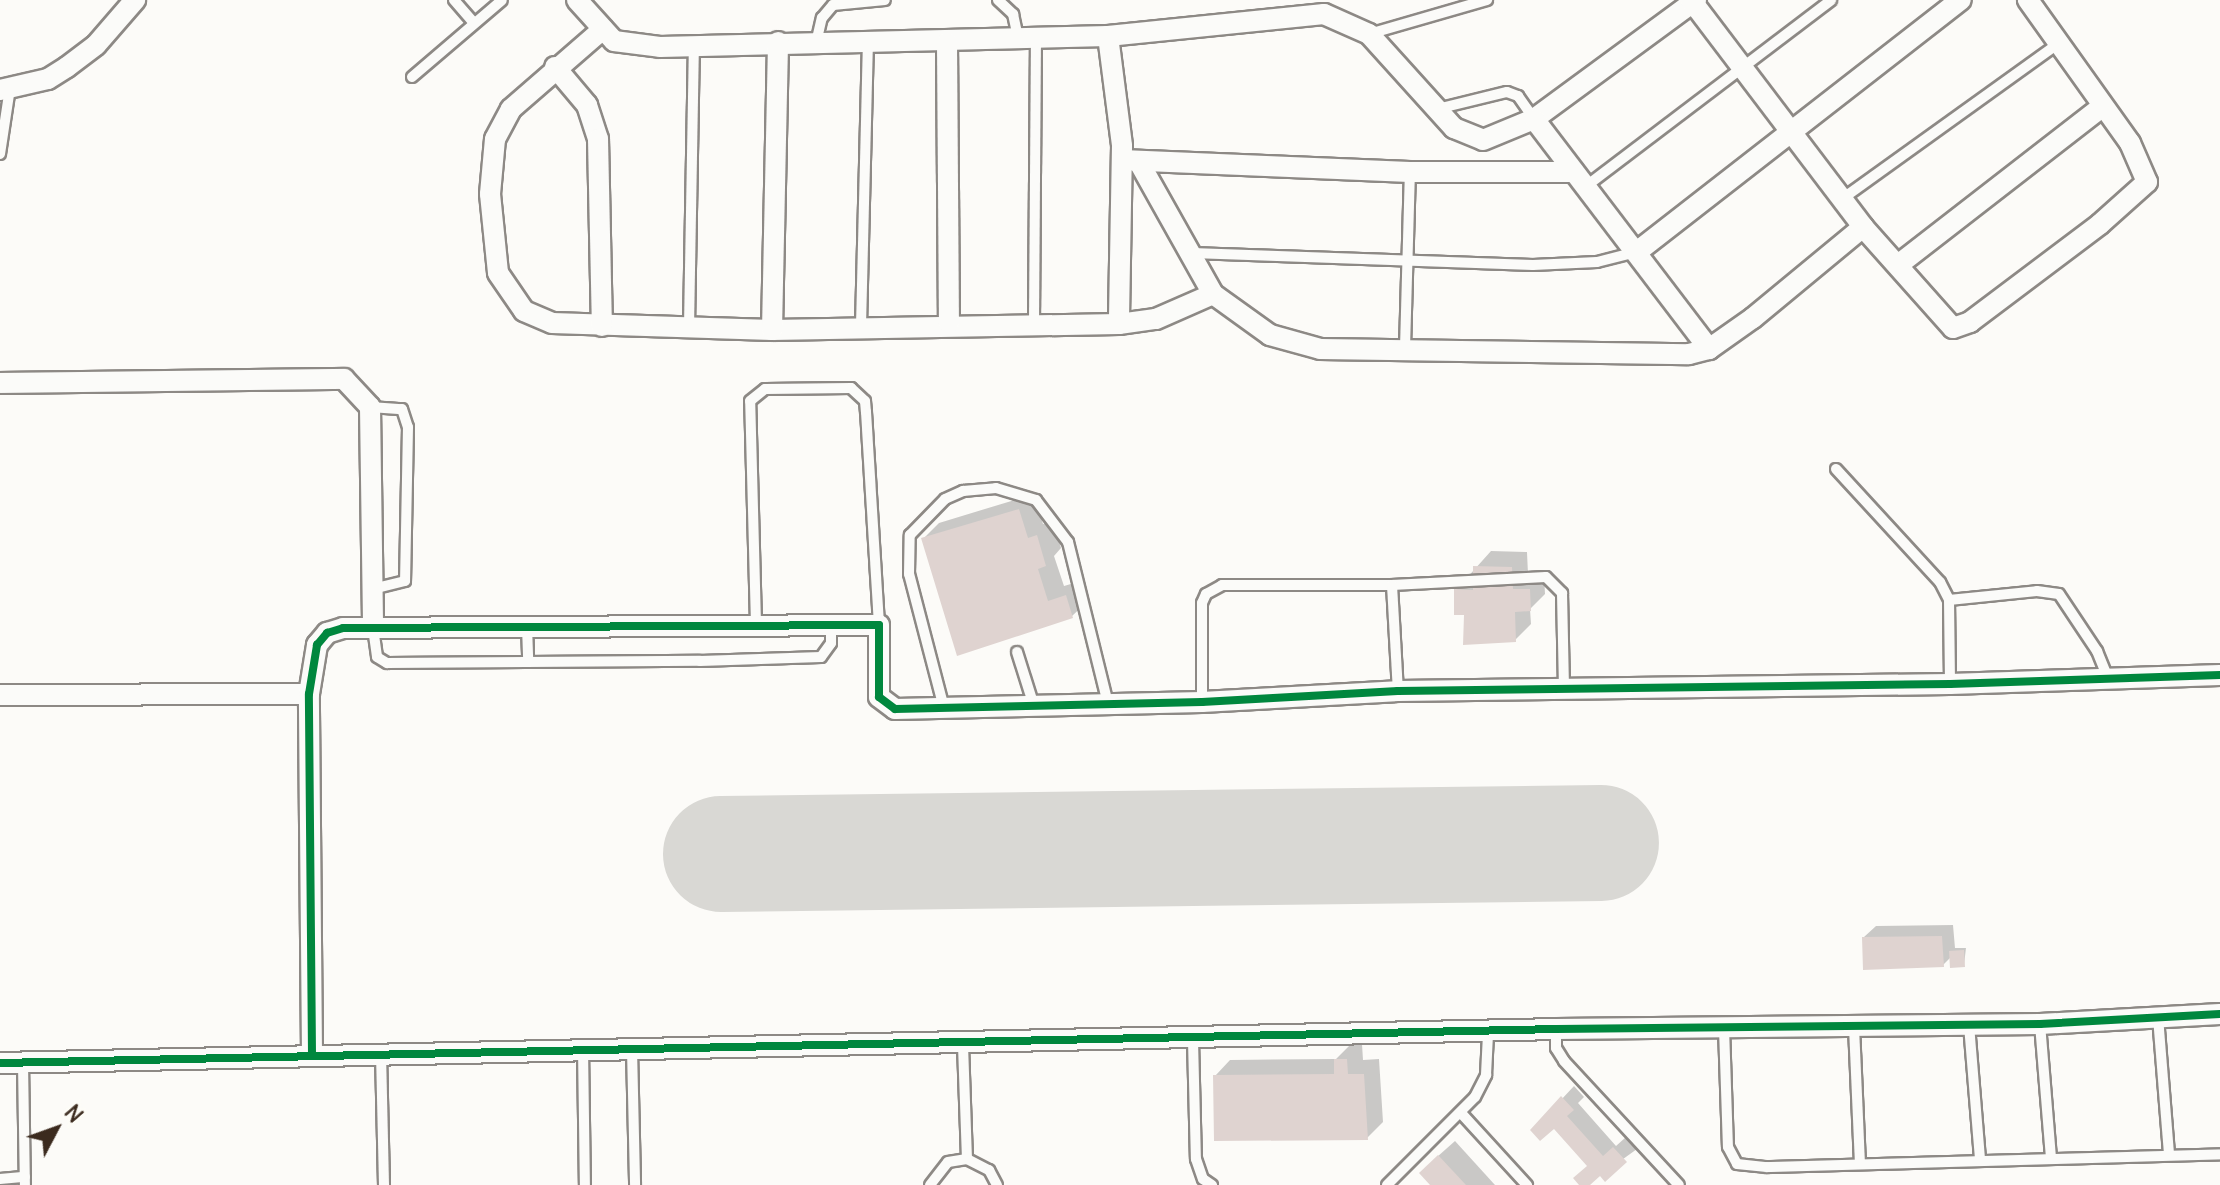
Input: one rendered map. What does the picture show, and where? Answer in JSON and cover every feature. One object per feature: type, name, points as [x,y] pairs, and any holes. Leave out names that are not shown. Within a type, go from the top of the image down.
[{"type":"street","points":[[5,89],[48,79],[67,67],[96,45],[135,0]]},
{"type":"street","points":[[577,0],[603,29],[624,46],[778,42],[947,43],[1108,36],[1324,7],[1369,34],[1435,109],[1476,140],[1499,137],[1534,119],[1693,1],[1740,69],[1863,227],[1948,325],[1961,327],[2100,224],[2147,182],[2139,157],[2028,0]]},
{"type":"street","points":[[1638,251],[1961,0]]},
{"type":"street","points":[[603,29],[555,67],[511,109],[495,139],[490,194],[498,273],[524,311],[536,318],[602,326],[772,330],[949,323],[1119,324],[1156,319],[1213,294]]},
{"type":"street","points":[[1108,36],[1131,162],[1119,324]]},
{"type":"street","points":[[772,330],[778,42]]},
{"type":"street","points":[[947,43],[949,323]]},
{"type":"street","points":[[555,67],[587,105],[598,139],[602,326]]},
{"type":"street","points":[[1898,265],[2103,106]]},
{"type":"street","points":[[1534,119],[1638,251],[1709,349]]},
{"type":"street","points":[[1131,162],[1580,179]]},
{"type":"street","points":[[1131,162],[1192,253],[1213,294],[1240,317],[1292,344],[1644,357],[1709,349],[1863,227]]},
{"type":"street","points":[[0,383],[335,377],[354,386],[370,407],[373,628]]},
{"type":"street","points":[[312,1054],[309,694],[312,658],[327,633],[373,628],[879,625],[877,686],[884,706],[944,708],[1202,702],[1398,691],[1950,684],[2220,675]]},
{"type":"street","points":[[0,695],[309,694]]},
{"type":"street","points":[[0,1063],[632,1047],[963,1045],[1488,1034],[1556,1029],[2040,1024],[2220,1014]]},
{"type":"lane","points":[[454,0],[474,23]]},
{"type":"lane","points":[[412,77],[502,0]]},
{"type":"lane","points":[[816,43],[822,18],[833,5],[885,0]]},
{"type":"lane","points":[[998,0],[1013,14],[1027,38],[1034,322]]},
{"type":"lane","points":[[1369,34],[1487,0]]},
{"type":"lane","points":[[1580,179],[1740,69],[1831,0]]},
{"type":"lane","points":[[1842,199],[2059,43]]},
{"type":"lane","points":[[861,326],[868,44]]},
{"type":"lane","points":[[689,327],[694,46]]},
{"type":"lane","points":[[0,154],[5,89]]},
{"type":"lane","points":[[1435,109],[1507,92],[1518,96],[1534,119]]},
{"type":"lane","points":[[1405,348],[1405,259],[1410,172]]},
{"type":"lane","points":[[1192,253],[1580,264],[1638,251]]},
{"type":"lane","points":[[756,624],[750,401],[765,389],[851,388],[865,401],[879,625]]},
{"type":"lane","points":[[370,407],[402,409],[408,427],[405,581],[372,589]]},
{"type":"lane","points":[[1836,469],[1940,582],[1949,600],[1950,684]]},
{"type":"lane","points":[[944,708],[909,574],[910,535],[945,499],[963,491],[996,488],[1015,489],[1036,500],[1068,542],[1108,704]]},
{"type":"lane","points":[[1202,702],[1202,603],[1215,587],[1392,585],[1546,577],[1562,593],[1564,690]]},
{"type":"lane","points":[[1392,585],[1398,691]]},
{"type":"lane","points":[[1949,600],[2037,591],[2059,594],[2097,651],[2109,680]]},
{"type":"lane","points":[[373,628],[377,657],[387,663],[528,662],[821,657],[831,643],[831,624]]},
{"type":"lane","points":[[527,626],[528,662]]},
{"type":"lane","points":[[1017,652],[1034,706]]},
{"type":"lane","points":[[2158,1017],[2169,1153]]},
{"type":"lane","points":[[2040,1024],[2051,1157]]},
{"type":"lane","points":[[1969,1025],[1980,1159]]},
{"type":"lane","points":[[1854,1027],[1860,1164]]},
{"type":"lane","points":[[1724,1028],[1732,1159],[1753,1167],[2169,1153],[2220,1154]]},
{"type":"lane","points":[[1556,1029],[1556,1048],[1564,1061],[1679,1185]]},
{"type":"lane","points":[[1387,1185],[1461,1113],[1486,1075],[1488,1034]]},
{"type":"lane","points":[[1193,1040],[1196,1159],[1212,1185]]},
{"type":"lane","points":[[963,1045],[967,1159]]},
{"type":"lane","points":[[632,1047],[635,1185]]},
{"type":"lane","points":[[583,1048],[585,1185]]},
{"type":"lane","points":[[381,1053],[384,1185]]},
{"type":"lane","points":[[0,1179],[25,1181],[23,1063]]},
{"type":"lane","points":[[1461,1113],[1527,1185]]},
{"type":"lane","points":[[930,1185],[948,1162],[967,1159],[983,1164],[997,1185]]},
{"type":"building","points":[[1019,509],[1028,538],[1037,535],[1046,566],[1038,569],[1048,601],[1066,595],[1073,618],[957,656],[921,538]]},
{"type":"building","points":[[1473,566],[1512,567],[1513,589],[1530,589],[1531,611],[1515,612],[1516,642],[1463,645],[1464,615],[1454,615],[1454,589],[1473,590]]},
{"type":"building","points":[[1942,936],[1944,967],[1863,970],[1862,937]]},
{"type":"building","points":[[1964,950],[1965,967],[1950,968],[1949,951]]},
{"type":"building","points":[[1334,1059],[1347,1059],[1348,1074],[1364,1074],[1368,1140],[1214,1141],[1213,1075],[1334,1074]]},
{"type":"building","points":[[1561,1096],[1574,1110],[1567,1116],[1603,1156],[1613,1147],[1627,1162],[1605,1182],[1600,1176],[1590,1185],[1579,1185],[1573,1178],[1587,1166],[1554,1129],[1540,1141],[1530,1130]]},
{"type":"building","points":[[1438,1155],[1466,1185],[1430,1185],[1419,1173]]},
{"type":"runway","points":[[721,854],[1601,843]]},
{"type":"cycle path","points":[[312,1054],[309,694],[317,645],[327,633],[343,628],[879,625],[879,697],[895,709],[1202,702],[1398,691],[1950,684],[2220,675]]},
{"type":"cycle path","points":[[0,1063],[1556,1029],[2040,1024],[2220,1014]]}]
